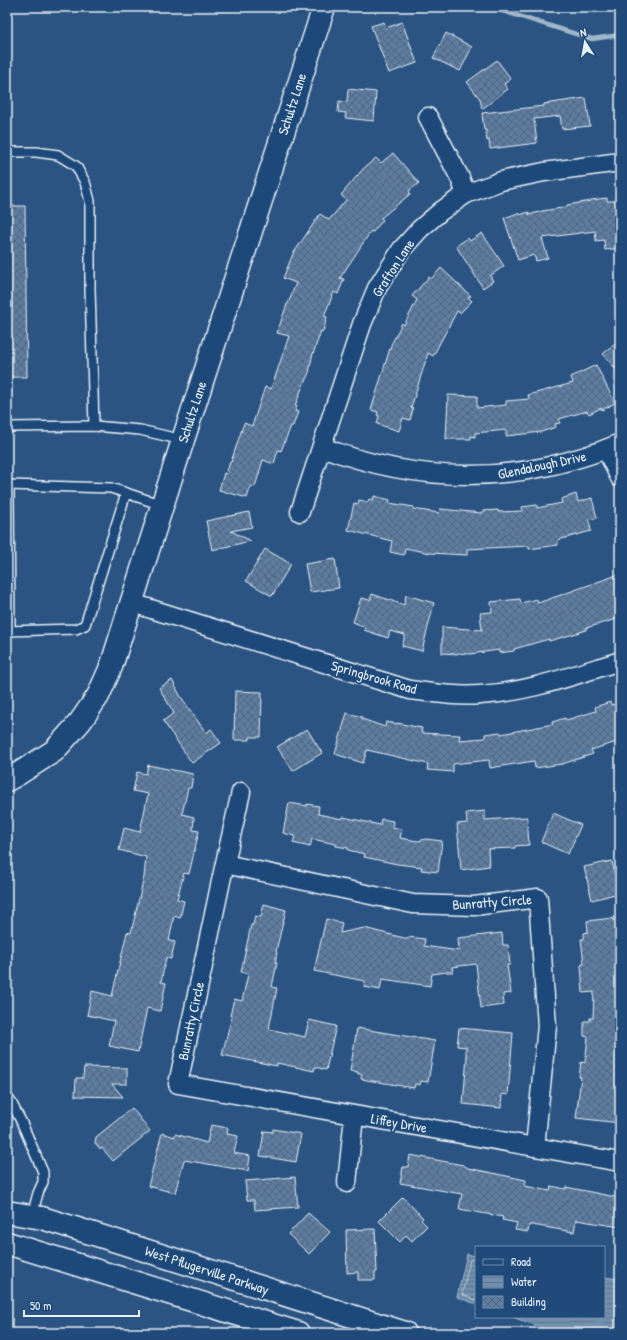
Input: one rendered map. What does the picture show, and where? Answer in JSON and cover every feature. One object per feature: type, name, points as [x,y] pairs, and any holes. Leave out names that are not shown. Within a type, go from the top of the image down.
[{"type":"street","name":"Schultz Lane","points":[[7,780],[54,751],[80,722],[98,696],[111,667],[162,505],[324,7]]},
{"type":"street","points":[[428,117],[466,194]]},
{"type":"street","name":"Grafton Lane","points":[[300,512],[362,324],[377,288],[401,250],[420,229],[441,211],[466,194],[501,181],[544,172],[620,162]]},
{"type":"street","points":[[613,446],[620,478]]},
{"type":"street","name":"Glendalough Drive","points":[[322,447],[378,465],[414,472],[450,476],[489,476],[525,471],[575,460],[613,446]]},
{"type":"street","name":"Springbrook Road","points":[[132,604],[410,690],[448,695],[479,696],[510,692],[540,686],[620,661]]},
{"type":"street","name":"Bunratty Circle","points":[[178,1084],[224,864],[241,792]]},
{"type":"street","name":"Bunratty Circle","points":[[224,864],[413,904],[474,906],[538,898],[547,1026],[534,1147]]},
{"type":"street","name":"Liffey Drive","points":[[178,1084],[620,1162]]},
{"type":"street","points":[[346,1183],[354,1116]]},
{"type":"street","name":"West Pflugerville Parkway","points":[[7,1212],[42,1218],[405,1333]]},
{"type":"street","points":[[7,1243],[24,1247],[298,1333]]},
{"type":"lane","points":[[7,152],[36,152],[58,155],[76,166],[86,182],[90,201],[90,289],[94,426]]},
{"type":"lane","points":[[7,427],[94,426],[140,430],[183,440]]},
{"type":"lane","points":[[126,493],[85,625],[76,629],[8,631],[8,485],[110,488],[126,493],[162,505]]},
{"type":"lane","points":[[7,1097],[21,1121],[43,1172],[43,1182],[38,1193],[32,1216]]},
{"type":"water","points":[[467,1254],[475,1256],[475,1304],[457,1297]]},
{"type":"water","points":[[605,1277],[620,1279],[620,1333],[557,1333],[515,1318],[605,1318]]},
{"type":"building","points":[[384,22],[386,28],[402,22],[417,63],[389,73],[371,26]]},
{"type":"building","points":[[446,33],[472,47],[460,71],[433,58]]},
{"type":"building","points":[[497,60],[511,79],[504,84],[508,89],[482,109],[480,99],[467,82]]},
{"type":"building","points":[[348,89],[376,92],[374,121],[345,118],[346,113],[338,112],[339,101],[347,102]]},
{"type":"building","points":[[586,98],[590,126],[562,129],[560,116],[534,119],[537,143],[490,149],[489,140],[487,141],[486,130],[484,130],[482,113],[544,106],[544,104]]},
{"type":"building","points":[[393,153],[419,183],[409,191],[410,194],[381,218],[383,220],[373,232],[371,231],[340,278],[344,279],[338,294],[334,292],[324,316],[327,317],[323,332],[321,331],[312,357],[309,373],[295,406],[297,406],[295,411],[298,412],[281,451],[278,450],[274,464],[263,460],[255,487],[251,486],[247,498],[219,490],[224,473],[226,474],[231,462],[244,423],[252,426],[265,387],[271,389],[289,336],[277,333],[296,283],[283,278],[293,254],[320,214],[329,220],[346,200],[341,195],[363,169],[376,158],[381,163]]},
{"type":"building","points":[[607,198],[607,201],[620,201],[620,248],[605,250],[604,240],[596,241],[595,231],[542,238],[548,258],[536,261],[534,255],[518,260],[504,218],[518,213],[519,215],[529,212],[529,215],[542,211],[568,207],[567,205]]},
{"type":"building","points":[[7,206],[25,206],[27,377],[7,377]]},
{"type":"building","points":[[482,233],[504,266],[490,276],[493,281],[483,288],[456,246],[468,238],[470,241]]},
{"type":"building","points":[[441,268],[471,296],[468,297],[472,301],[460,313],[457,311],[433,356],[428,353],[411,408],[413,409],[410,420],[403,418],[399,431],[377,424],[379,416],[377,415],[378,412],[371,410],[391,345],[402,323],[404,325],[417,300],[412,296],[429,277],[431,279]]},
{"type":"building","points":[[620,340],[620,374],[603,354]]},
{"type":"building","points":[[596,365],[615,403],[602,410],[601,408],[589,414],[587,411],[559,419],[560,423],[555,424],[556,427],[541,432],[506,436],[506,430],[475,433],[475,437],[471,436],[471,439],[446,439],[448,395],[477,396],[477,408],[506,405],[506,401],[529,399],[528,395],[573,383],[571,377]]},
{"type":"building","points":[[576,494],[578,502],[592,498],[597,518],[589,520],[591,531],[558,540],[558,545],[529,549],[529,546],[467,549],[467,555],[430,553],[405,548],[404,555],[390,552],[392,541],[348,530],[354,503],[358,504],[359,500],[368,502],[369,499],[373,500],[374,496],[390,500],[389,503],[414,507],[413,509],[439,513],[440,509],[482,513],[482,511],[498,510],[498,512],[523,511],[522,507],[537,505],[537,508],[562,503],[561,499]]},
{"type":"building","points":[[249,512],[252,527],[231,531],[251,541],[212,550],[206,521]]},
{"type":"building","points":[[265,549],[291,564],[272,596],[246,581]]},
{"type":"building","points":[[335,559],[339,588],[310,592],[305,564]]},
{"type":"building","points":[[620,574],[620,618],[586,628],[586,630],[574,634],[549,641],[549,639],[514,649],[514,651],[499,653],[499,650],[470,654],[442,653],[442,627],[482,630],[480,613],[492,612],[491,602],[520,599],[521,603],[537,599],[538,603]]},
{"type":"building","points":[[372,594],[404,605],[406,595],[434,603],[422,651],[402,646],[405,635],[390,631],[388,638],[364,630],[365,627],[353,622],[361,598],[370,600]]},
{"type":"building","points":[[172,680],[181,697],[206,733],[211,729],[221,743],[192,763],[163,721],[174,713],[159,688]]},
{"type":"building","points":[[235,691],[262,692],[261,737],[250,737],[250,740],[234,740]]},
{"type":"building","points":[[610,702],[611,705],[614,704],[615,707],[620,705],[620,741],[591,750],[593,754],[562,764],[535,768],[534,761],[490,768],[489,760],[453,764],[453,772],[427,770],[428,764],[367,750],[363,763],[335,754],[347,713],[362,717],[362,719],[385,727],[386,722],[397,723],[422,728],[421,733],[460,735],[459,740],[485,738],[485,734],[500,732],[501,734],[553,724],[552,722],[565,718],[566,720],[596,711],[595,707]]},
{"type":"building","points":[[307,729],[322,753],[293,771],[277,747]]},
{"type":"building","points":[[148,765],[193,774],[191,788],[188,788],[182,814],[194,817],[193,830],[199,831],[189,874],[184,873],[177,899],[184,901],[180,918],[174,916],[169,941],[175,942],[171,959],[166,958],[161,982],[166,983],[160,1011],[147,1008],[138,1052],[109,1046],[114,1021],[87,1015],[92,991],[112,996],[127,932],[131,933],[144,877],[146,857],[119,850],[124,828],[140,832],[148,794],[133,791],[137,772],[146,774]]},
{"type":"building","points":[[289,803],[319,806],[318,814],[342,819],[343,817],[380,825],[381,819],[393,821],[392,827],[402,829],[400,838],[418,841],[426,839],[442,841],[438,872],[421,870],[422,867],[397,864],[364,857],[365,854],[348,850],[348,848],[312,839],[310,847],[293,843],[295,836],[283,833]]},
{"type":"building","points":[[485,811],[485,820],[527,817],[529,845],[515,846],[515,848],[488,849],[489,866],[461,870],[457,824],[467,823],[466,813]]},
{"type":"building","points":[[553,813],[581,825],[568,854],[541,842]]},
{"type":"building","points":[[612,861],[619,893],[592,900],[584,867]]},
{"type":"building","points":[[264,904],[286,910],[276,951],[275,963],[277,963],[272,987],[277,988],[269,1029],[305,1037],[309,1020],[336,1026],[326,1070],[315,1067],[314,1071],[277,1063],[277,1066],[222,1055],[232,1016],[230,1016],[234,999],[242,1001],[248,974],[241,972],[251,925],[253,925],[255,916],[261,917]]},
{"type":"building","points":[[613,918],[613,920],[620,920],[620,1123],[576,1118],[581,1077],[579,1077],[581,1062],[585,1063],[588,1037],[584,1036],[584,1021],[590,1021],[590,1018],[593,1018],[594,992],[583,993],[581,965],[584,964],[581,939],[584,939],[584,933],[588,932],[587,921]]},
{"type":"building","points":[[326,919],[342,923],[340,933],[364,928],[408,939],[409,937],[425,939],[424,946],[459,951],[458,938],[502,933],[503,945],[508,945],[510,965],[507,965],[511,993],[503,994],[504,1005],[481,1008],[476,964],[452,967],[453,972],[432,974],[430,986],[382,979],[380,990],[364,987],[365,981],[314,971]]},
{"type":"building","points":[[357,1028],[435,1041],[428,1082],[421,1081],[420,1085],[415,1084],[414,1088],[361,1079],[362,1074],[350,1071]]},
{"type":"building","points":[[459,1028],[513,1033],[508,1095],[502,1094],[501,1108],[463,1104],[467,1056],[466,1047],[457,1046]]},
{"type":"building","points":[[84,1067],[127,1068],[127,1084],[112,1084],[123,1097],[75,1096],[76,1078],[83,1078]]},
{"type":"building","points":[[132,1108],[150,1131],[113,1161],[102,1148],[100,1149],[95,1143],[96,1137]]},
{"type":"building","points":[[211,1125],[228,1128],[227,1134],[238,1136],[234,1153],[250,1156],[248,1171],[184,1160],[175,1193],[148,1186],[162,1133],[175,1137],[175,1134],[207,1143]]},
{"type":"building","points":[[273,1129],[301,1134],[296,1162],[260,1156],[264,1131],[273,1132]]},
{"type":"building","points":[[410,1155],[463,1165],[468,1168],[526,1180],[525,1186],[550,1191],[551,1186],[566,1189],[566,1187],[620,1198],[620,1227],[576,1220],[574,1232],[532,1225],[529,1225],[528,1232],[515,1230],[517,1223],[502,1220],[503,1217],[459,1209],[462,1194],[400,1183],[403,1167],[408,1167]]},
{"type":"building","points":[[295,1177],[298,1207],[255,1210],[254,1200],[247,1200],[245,1181]]},
{"type":"building","points":[[403,1197],[423,1218],[421,1220],[427,1226],[412,1241],[406,1235],[400,1242],[379,1221]]},
{"type":"building","points":[[308,1213],[330,1232],[309,1254],[288,1234]]},
{"type":"building","points":[[375,1229],[377,1272],[375,1272],[375,1280],[358,1280],[358,1272],[347,1273],[346,1230]]},
{"type":"waterway","points":[[490,7],[592,39],[620,35]]}]
